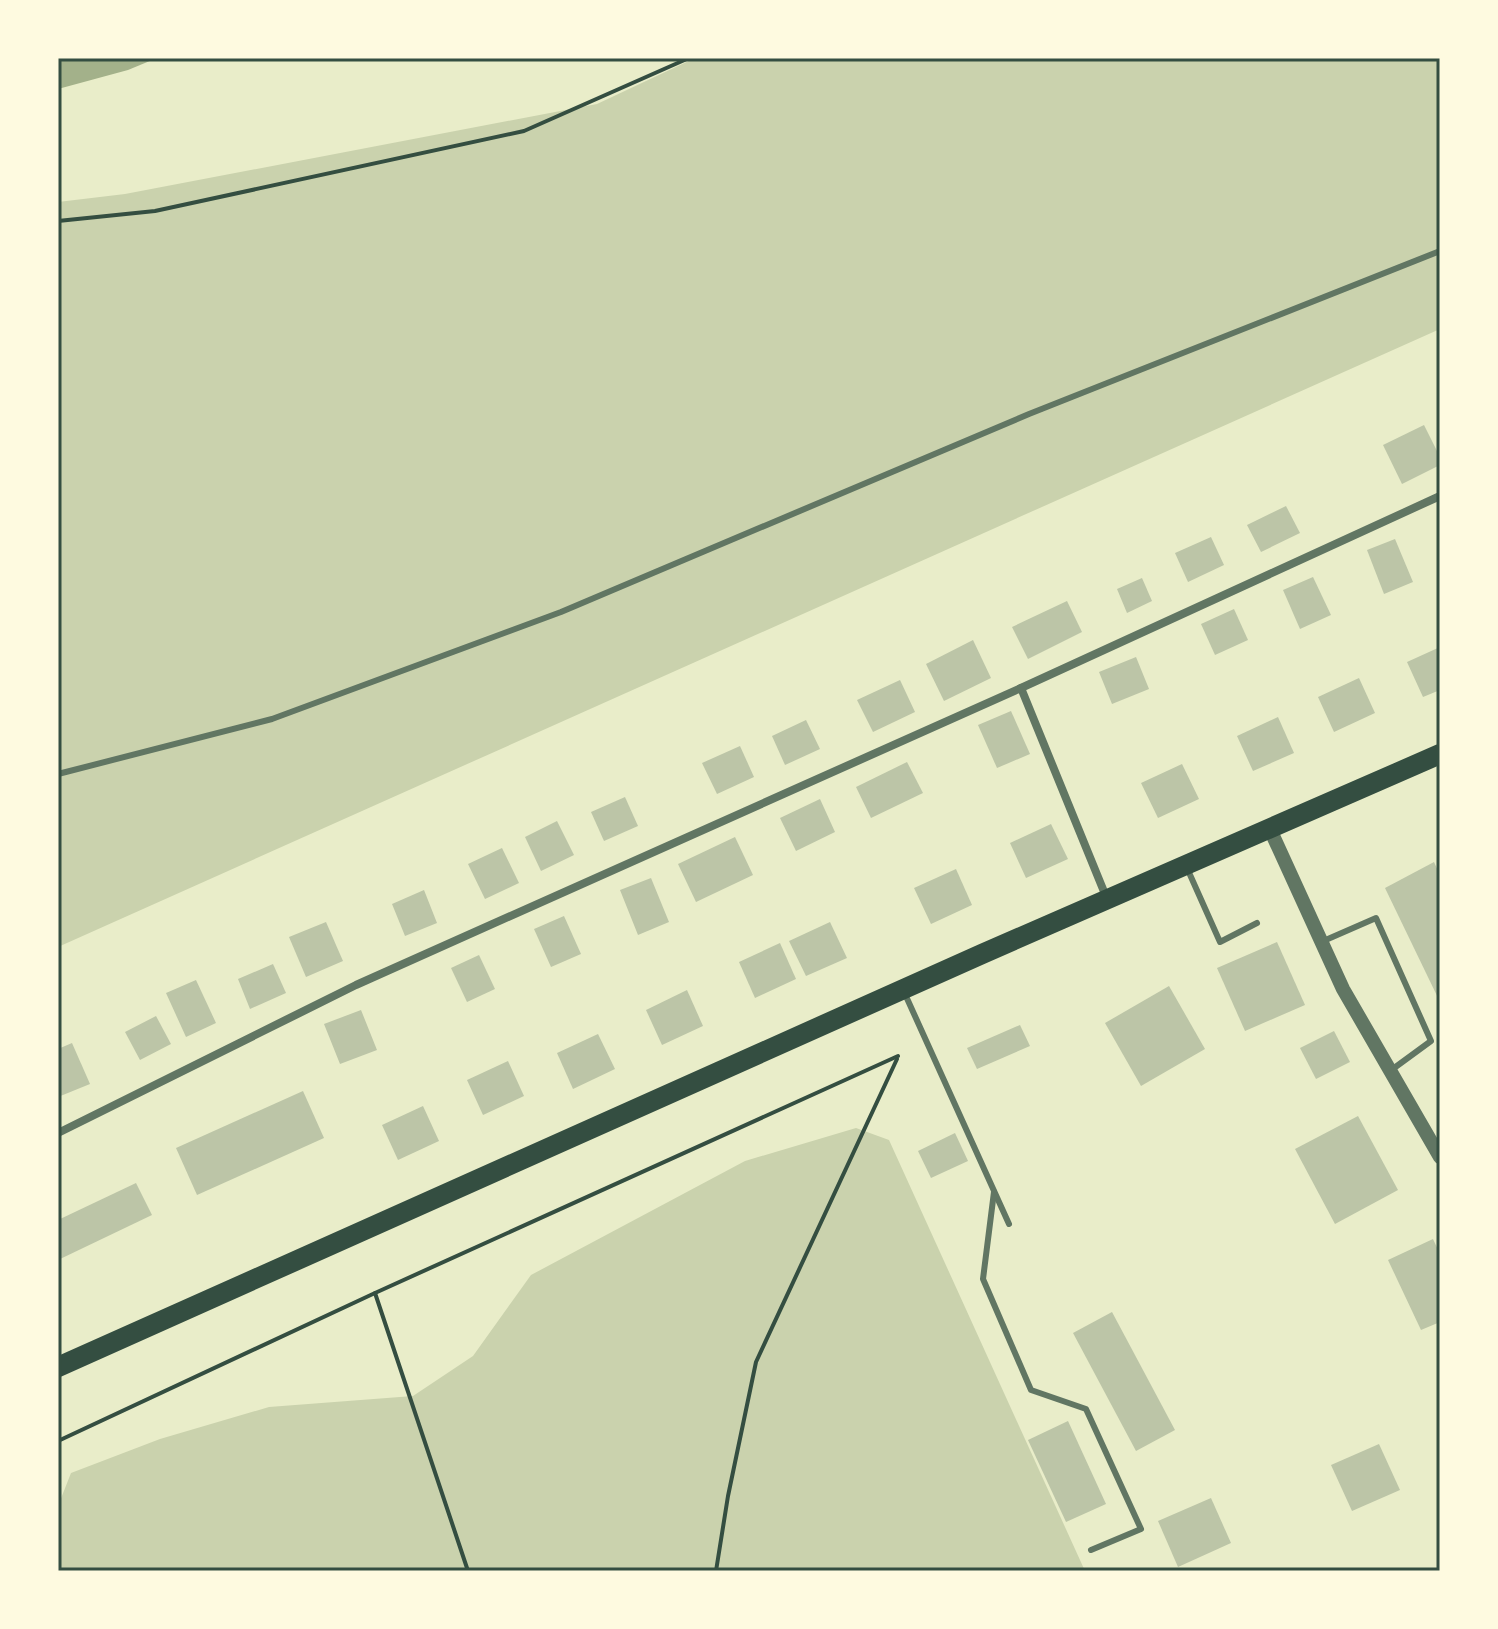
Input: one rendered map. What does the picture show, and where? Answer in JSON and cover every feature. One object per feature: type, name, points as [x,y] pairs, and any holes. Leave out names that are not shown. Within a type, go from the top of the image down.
[{"type":"main road","points":[[58,1367],[1269,827],[1440,754]]},
{"type":"street","points":[[58,1133],[356,985],[1021,688],[1440,496]]},
{"type":"street","points":[[1021,688],[1108,900]]},
{"type":"street","points":[[1269,827],[1343,989],[1440,1157]]},
{"type":"lane","points":[[58,774],[272,719],[561,612],[1029,414],[1440,251]]},
{"type":"lane","points":[[1185,865],[1220,942],[1257,923]]},
{"type":"lane","points":[[1321,942],[1376,918],[1431,1041],[1390,1071]]},
{"type":"lane","points":[[904,991],[1009,1224]]},
{"type":"lane","points":[[994,1192],[983,1279],[1031,1390],[1086,1409],[1141,1529],[1091,1550]]},
{"type":"path","points":[[58,221],[155,211],[524,131],[689,58]]},
{"type":"path","points":[[58,1441],[375,1293],[898,1056],[756,1362],[716,1571]]},
{"type":"path","points":[[375,1293],[468,1571]]},
{"type":"shaded area","points":[[58,58],[157,58],[128,70],[58,89]]},
{"type":"shaded area","points":[[695,58],[1440,58],[1440,329],[58,947],[58,202],[125,194],[597,104]]},
{"type":"shaded area","points":[[856,1128],[889,1140],[1085,1571],[58,1571],[58,1506],[71,1473],[160,1439],[269,1407],[413,1396],[473,1356],[531,1275],[745,1161]]},
{"type":"building","points":[[1424,425],[1440,457],[1440,465],[1402,484],[1383,445]]},
{"type":"building","points":[[1286,506],[1300,533],[1261,552],[1247,525]]},
{"type":"building","points":[[1211,537],[1224,565],[1188,582],[1175,553]]},
{"type":"building","points":[[1395,539],[1413,582],[1384,594],[1367,550]]},
{"type":"building","points":[[1313,577],[1331,615],[1300,629],[1283,590]]},
{"type":"building","points":[[1142,578],[1152,601],[1127,613],[1117,589]]},
{"type":"building","points":[[1067,601],[1082,632],[1028,659],[1012,627]]},
{"type":"building","points":[[1234,609],[1248,640],[1215,655],[1201,624]]},
{"type":"building","points":[[973,640],[991,678],[944,701],[926,664]]},
{"type":"building","points":[[1440,647],[1440,690],[1423,697],[1407,662]]},
{"type":"building","points":[[1136,657],[1149,689],[1112,704],[1099,672]]},
{"type":"building","points":[[1359,678],[1375,713],[1334,732],[1318,697]]},
{"type":"building","points":[[900,680],[915,712],[873,732],[857,700]]},
{"type":"building","points":[[1011,711],[1030,754],[997,768],[978,725]]},
{"type":"building","points":[[1278,717],[1294,753],[1253,771],[1237,736]]},
{"type":"building","points":[[806,720],[820,749],[785,765],[772,736]]},
{"type":"building","points":[[740,746],[754,777],[717,794],[702,763]]},
{"type":"building","points":[[907,762],[923,793],[871,818],[856,787]]},
{"type":"building","points":[[1182,764],[1199,799],[1158,818],[1141,783]]},
{"type":"building","points":[[625,797],[638,826],[604,841],[591,812]]},
{"type":"building","points":[[820,799],[835,832],[796,851],[780,818]]},
{"type":"building","points":[[557,821],[574,855],[541,871],[525,837]]},
{"type":"building","points":[[1051,824],[1068,859],[1026,878],[1010,843]]},
{"type":"building","points":[[735,837],[753,875],[696,902],[678,864]]},
{"type":"building","points":[[502,848],[519,883],[485,899],[468,864]]},
{"type":"building","points":[[1434,862],[1440,875],[1440,1002],[1385,888]]},
{"type":"building","points":[[956,869],[972,905],[931,924],[914,888]]},
{"type":"building","points":[[651,878],[669,922],[638,935],[620,890]]},
{"type":"building","points":[[424,890],[437,923],[405,936],[392,904]]},
{"type":"building","points":[[564,916],[581,954],[551,967],[534,929]]},
{"type":"building","points":[[326,922],[343,961],[306,977],[289,937]]},
{"type":"building","points":[[830,922],[847,958],[806,976],[789,941]]},
{"type":"building","points":[[1277,942],[1305,1005],[1245,1031],[1217,968]]},
{"type":"building","points":[[780,943],[796,979],[755,998],[739,962]]},
{"type":"building","points":[[479,955],[495,989],[467,1002],[451,968]]},
{"type":"building","points":[[273,964],[286,993],[250,1009],[238,979]]},
{"type":"building","points":[[196,980],[216,1023],[186,1037],[166,993]]},
{"type":"building","points":[[1169,986],[1205,1049],[1141,1086],[1105,1023]]},
{"type":"building","points":[[687,990],[703,1026],[662,1045],[646,1010]]},
{"type":"building","points":[[361,1010],[377,1050],[340,1064],[324,1024]]},
{"type":"building","points":[[156,1016],[171,1044],[140,1060],[125,1032]]},
{"type":"building","points":[[1020,1025],[1030,1046],[977,1069],[967,1048]]},
{"type":"building","points":[[1334,1031],[1350,1062],[1316,1079],[1300,1048]]},
{"type":"building","points":[[598,1034],[615,1069],[573,1089],[557,1053]]},
{"type":"building","points":[[72,1043],[90,1084],[58,1097],[58,1049]]},
{"type":"building","points":[[508,1061],[524,1096],[483,1115],[467,1080]]},
{"type":"building","points":[[303,1091],[324,1138],[197,1195],[176,1148]]},
{"type":"building","points":[[423,1106],[439,1141],[398,1160],[382,1125]]},
{"type":"building","points":[[1358,1116],[1398,1190],[1335,1224],[1295,1149]]},
{"type":"building","points":[[955,1133],[968,1161],[931,1178],[918,1151]]},
{"type":"building","points":[[136,1183],[152,1215],[58,1260],[58,1220]]},
{"type":"building","points":[[1433,1239],[1440,1254],[1440,1322],[1421,1330],[1388,1260]]},
{"type":"building","points":[[1112,1312],[1175,1430],[1136,1451],[1073,1333]]},
{"type":"building","points":[[1068,1421],[1106,1504],[1066,1522],[1028,1440]]},
{"type":"building","points":[[1379,1444],[1400,1490],[1352,1511],[1331,1465]]},
{"type":"building","points":[[1211,1498],[1231,1543],[1178,1567],[1158,1521]]}]
